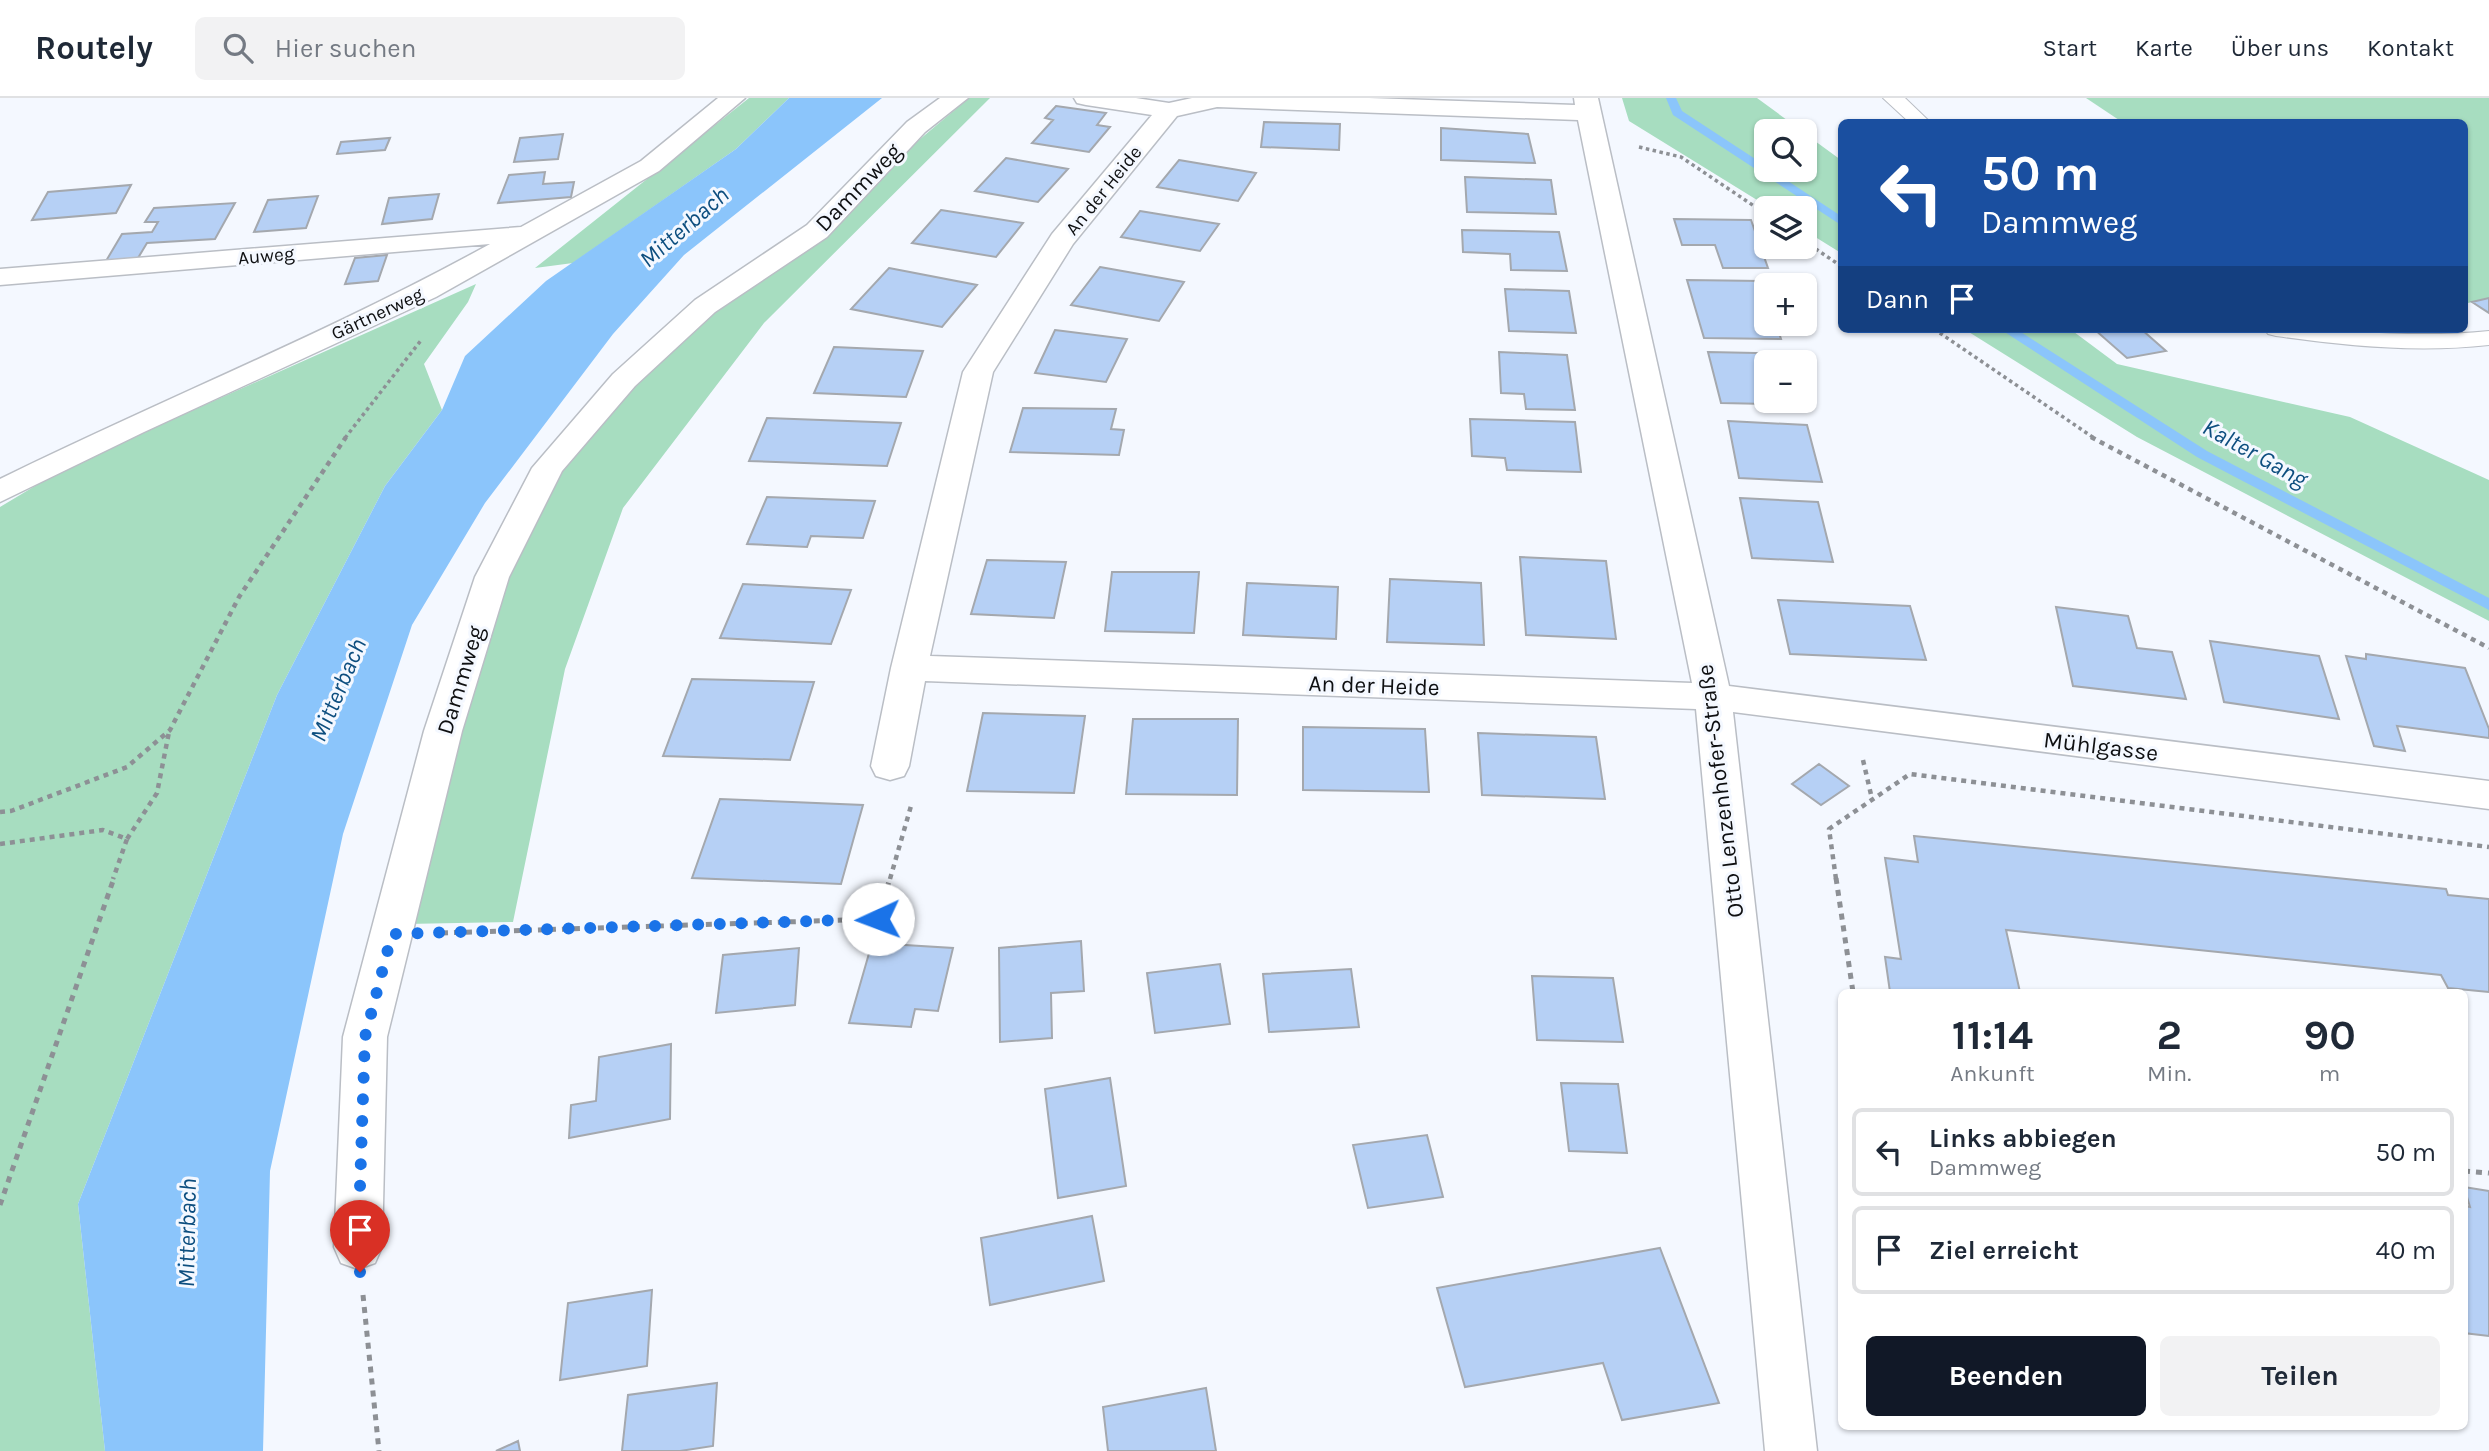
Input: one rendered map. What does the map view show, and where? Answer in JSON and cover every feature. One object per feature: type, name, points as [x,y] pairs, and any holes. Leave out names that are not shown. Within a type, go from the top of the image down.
[{"type":"street","name":"Gärtnerweg","points":[[0,492],[133,425],[426,292],[650,166],[733,98]]},
{"type":"street","name":"Dammweg","points":[[358,1247],[365,1037],[443,731],[492,576],[548,468],[624,380],[705,306],[817,231],[916,127],[956,98]]},
{"type":"street","points":[[1086,98],[1168,110],[1217,100],[1590,116]]},
{"type":"street","name":"An der Heide","points":[[890,766],[909,668],[978,372],[1062,240],[1168,110]]},
{"type":"street","name":"Otto Lenzenhofer-Straße","points":[[1590,116],[1713,697],[1791,1451]]},
{"type":"street","name":"Auweg","points":[[0,277],[531,233]]},
{"type":"street","name":"An der Heide","points":[[909,668],[1713,697]]},
{"type":"street","name":"Mühlgasse","points":[[1713,697],[2489,796]]},
{"type":"lane","points":[[1894,98],[1917,119]]},
{"type":"lane","points":[[2302,333],[2374,344],[2442,344],[2489,338]]},
{"type":"path","points":[[1590,116],[1681,157],[1754,206]]},
{"type":"path","points":[[1817,250],[1838,264]]},
{"type":"path","points":[[0,1205],[127,839],[158,793],[170,730],[239,597],[340,445],[428,331]]},
{"type":"path","points":[[1940,333],[2093,438],[2489,648]]},
{"type":"path","points":[[0,812],[11,811],[127,767],[170,730]]},
{"type":"path","points":[[392,934],[878,919],[920,775],[890,766]]},
{"type":"path","points":[[1853,989],[1829,829],[1910,774],[2489,847]]},
{"type":"path","points":[[0,844],[103,830],[127,839]]},
{"type":"path","points":[[2468,1171],[2489,1173]]},
{"type":"path","points":[[358,1247],[379,1451]]},
{"type":"green space","points":[[749,98],[789,98],[736,149],[573,263],[535,268]]},
{"type":"green space","points":[[969,98],[990,98],[764,323],[623,508],[565,669],[513,922],[406,924],[491,619],[531,521],[566,463],[634,379]]},
{"type":"green space","points":[[1622,98],[1757,98],[1786,119],[1754,119],[1754,182],[1817,182],[1817,142],[1838,158],[1838,251],[1817,238],[1817,196],[1754,196],[1754,198],[1629,121]]},
{"type":"green space","points":[[2086,98],[2489,98],[2489,298],[2468,303],[2468,119],[2118,119]]},
{"type":"green space","points":[[476,284],[468,302],[424,364],[442,410],[385,486],[277,695],[78,1204],[105,1451],[0,1451],[0,507],[70,465]]},
{"type":"green space","points":[[1970,333],[2075,333],[2117,364],[2350,417],[2489,480],[2489,621],[2137,437]]},
{"type":"water","name":"Mitterbach","points":[[789,98],[882,98],[684,255],[613,334],[485,503],[412,625],[343,834],[270,1171],[263,1451],[105,1451],[78,1204],[277,695],[385,486],[442,410],[465,356],[546,281],[736,149]]},
{"type":"building","points":[[1056,106],[1106,113],[1097,125],[1110,127],[1089,152],[1032,143],[1053,120],[1045,118]]},
{"type":"building","points":[[1264,122],[1340,124],[1339,150],[1261,147]]},
{"type":"building","points":[[1441,128],[1528,134],[1535,163],[1441,160]]},
{"type":"building","points":[[563,134],[558,159],[514,162],[520,138]]},
{"type":"building","points":[[390,138],[385,150],[337,154],[341,142]]},
{"type":"building","points":[[1006,158],[1068,169],[1038,202],[975,191]]},
{"type":"building","points":[[1179,160],[1256,173],[1238,201],[1157,187]]},
{"type":"building","points":[[545,172],[543,184],[574,182],[571,197],[498,203],[509,175]]},
{"type":"building","points":[[1465,177],[1551,180],[1556,214],[1467,212]]},
{"type":"building","points":[[131,185],[116,213],[32,220],[48,192]]},
{"type":"building","points":[[439,194],[432,219],[382,224],[389,198]]},
{"type":"building","points":[[318,196],[306,228],[254,232],[268,200]]},
{"type":"building","points":[[235,203],[215,239],[147,243],[138,258],[106,261],[122,234],[152,232],[158,222],[145,222],[154,208]]},
{"type":"building","points":[[941,210],[1023,223],[996,257],[912,243]]},
{"type":"building","points":[[1140,211],[1219,224],[1200,251],[1121,237]]},
{"type":"building","points":[[1674,219],[1751,220],[1754,228],[1754,259],[1765,259],[1768,268],[1723,268],[1715,245],[1682,245]]},
{"type":"building","points":[[1462,230],[1559,232],[1567,271],[1511,270],[1510,254],[1463,252]]},
{"type":"building","points":[[387,255],[378,281],[345,284],[355,258]]},
{"type":"building","points":[[1100,267],[1184,282],[1159,321],[1071,305]]},
{"type":"building","points":[[889,268],[977,285],[942,327],[851,309]]},
{"type":"building","points":[[1687,280],[1754,281],[1754,336],[1780,336],[1781,339],[1704,338]]},
{"type":"building","points":[[1505,289],[1569,291],[1576,333],[1509,331]]},
{"type":"building","points":[[2489,298],[2489,313],[2472,302]]},
{"type":"building","points":[[1055,330],[1127,339],[1106,382],[1035,373]]},
{"type":"building","points":[[2099,333],[2146,333],[2166,351],[2127,358]]},
{"type":"building","points":[[834,347],[923,351],[906,397],[814,393]]},
{"type":"building","points":[[1499,352],[1567,355],[1575,410],[1526,409],[1524,394],[1501,393]]},
{"type":"building","points":[[1708,352],[1754,353],[1754,404],[1721,403]]},
{"type":"building","points":[[1023,408],[1116,409],[1111,429],[1124,430],[1119,455],[1010,452]]},
{"type":"building","points":[[767,418],[901,423],[887,466],[749,461]]},
{"type":"building","points":[[1470,419],[1575,422],[1581,472],[1507,470],[1505,458],[1472,456]]},
{"type":"building","points":[[1728,421],[1807,425],[1822,482],[1739,478]]},
{"type":"building","points":[[767,497],[875,501],[863,538],[811,536],[807,547],[747,544]]},
{"type":"building","points":[[1740,498],[1818,502],[1833,562],[1752,558]]},
{"type":"building","points":[[1520,557],[1606,561],[1616,639],[1526,635]]},
{"type":"building","points":[[987,560],[1066,562],[1054,618],[971,614]]},
{"type":"building","points":[[1112,572],[1199,572],[1194,633],[1105,631]]},
{"type":"building","points":[[1390,579],[1481,583],[1484,645],[1387,642]]},
{"type":"building","points":[[1247,583],[1338,587],[1336,639],[1243,635]]},
{"type":"building","points":[[743,584],[851,590],[831,644],[720,638]]},
{"type":"building","points":[[1778,600],[1910,606],[1926,660],[1790,654]]},
{"type":"building","points":[[2056,607],[2128,616],[2137,648],[2172,652],[2186,699],[2073,686]]},
{"type":"building","points":[[2210,641],[2319,656],[2339,719],[2224,702]]},
{"type":"building","points":[[2366,654],[2465,668],[2489,729],[2489,738],[2397,726],[2405,751],[2374,746],[2346,656],[2366,659]]},
{"type":"building","points":[[692,679],[814,682],[790,760],[663,756]]},
{"type":"building","points":[[983,713],[1085,716],[1074,793],[967,791]]},
{"type":"building","points":[[1133,719],[1238,719],[1237,795],[1126,794]]},
{"type":"building","points":[[1303,727],[1425,729],[1429,792],[1303,790]]},
{"type":"building","points":[[1478,733],[1596,737],[1605,799],[1482,795]]},
{"type":"building","points":[[1819,764],[1849,786],[1821,805],[1792,784]]},
{"type":"building","points":[[720,799],[863,805],[841,884],[692,878]]},
{"type":"building","points":[[1914,836],[2446,889],[2448,895],[2489,899],[2489,992],[2448,988],[2441,975],[2006,930],[2019,989],[1890,989],[1885,957],[1901,959],[1885,858],[1918,862]]},
{"type":"building","points":[[1081,941],[1084,991],[1051,993],[1052,1038],[1000,1042],[999,948]]},
{"type":"building","points":[[872,943],[953,948],[938,1011],[915,1009],[911,1027],[849,1023]]},
{"type":"building","points":[[799,948],[795,1005],[716,1013],[723,955]]},
{"type":"building","points":[[1220,964],[1230,1024],[1155,1033],[1147,973]]},
{"type":"building","points":[[1351,969],[1359,1027],[1269,1032],[1263,974]]},
{"type":"building","points":[[1532,976],[1613,978],[1623,1042],[1537,1040]]},
{"type":"building","points":[[671,1044],[670,1119],[569,1138],[571,1105],[596,1101],[599,1057]]},
{"type":"building","points":[[1110,1078],[1126,1186],[1058,1198],[1045,1089]]},
{"type":"building","points":[[1561,1083],[1618,1084],[1627,1153],[1569,1151]]},
{"type":"building","points":[[1427,1135],[1443,1197],[1368,1208],[1353,1145]]},
{"type":"building","points":[[2468,1188],[2489,1191],[2489,1336],[2468,1333]]},
{"type":"building","points":[[1092,1216],[1104,1281],[990,1305],[981,1238]]},
{"type":"building","points":[[1660,1248],[1719,1403],[1622,1420],[1603,1363],[1465,1387],[1437,1288]]},
{"type":"building","points":[[652,1290],[647,1366],[560,1380],[568,1303]]},
{"type":"building","points":[[717,1383],[713,1446],[680,1451],[622,1451],[628,1395]]},
{"type":"building","points":[[1206,1388],[1216,1451],[1108,1451],[1103,1407]]},
{"type":"building","points":[[518,1441],[520,1451],[496,1451]]},
{"type":"waterway","name":"Kalter Gang","points":[[1671,98],[1677,113],[1838,219]]},
{"type":"waterway","name":"Kalter Gang","points":[[2013,333],[2202,454],[2489,605]]},
{"type":"route","points":[[360,1272],[358,1247],[365,1037],[392,934],[878,919]]}]
